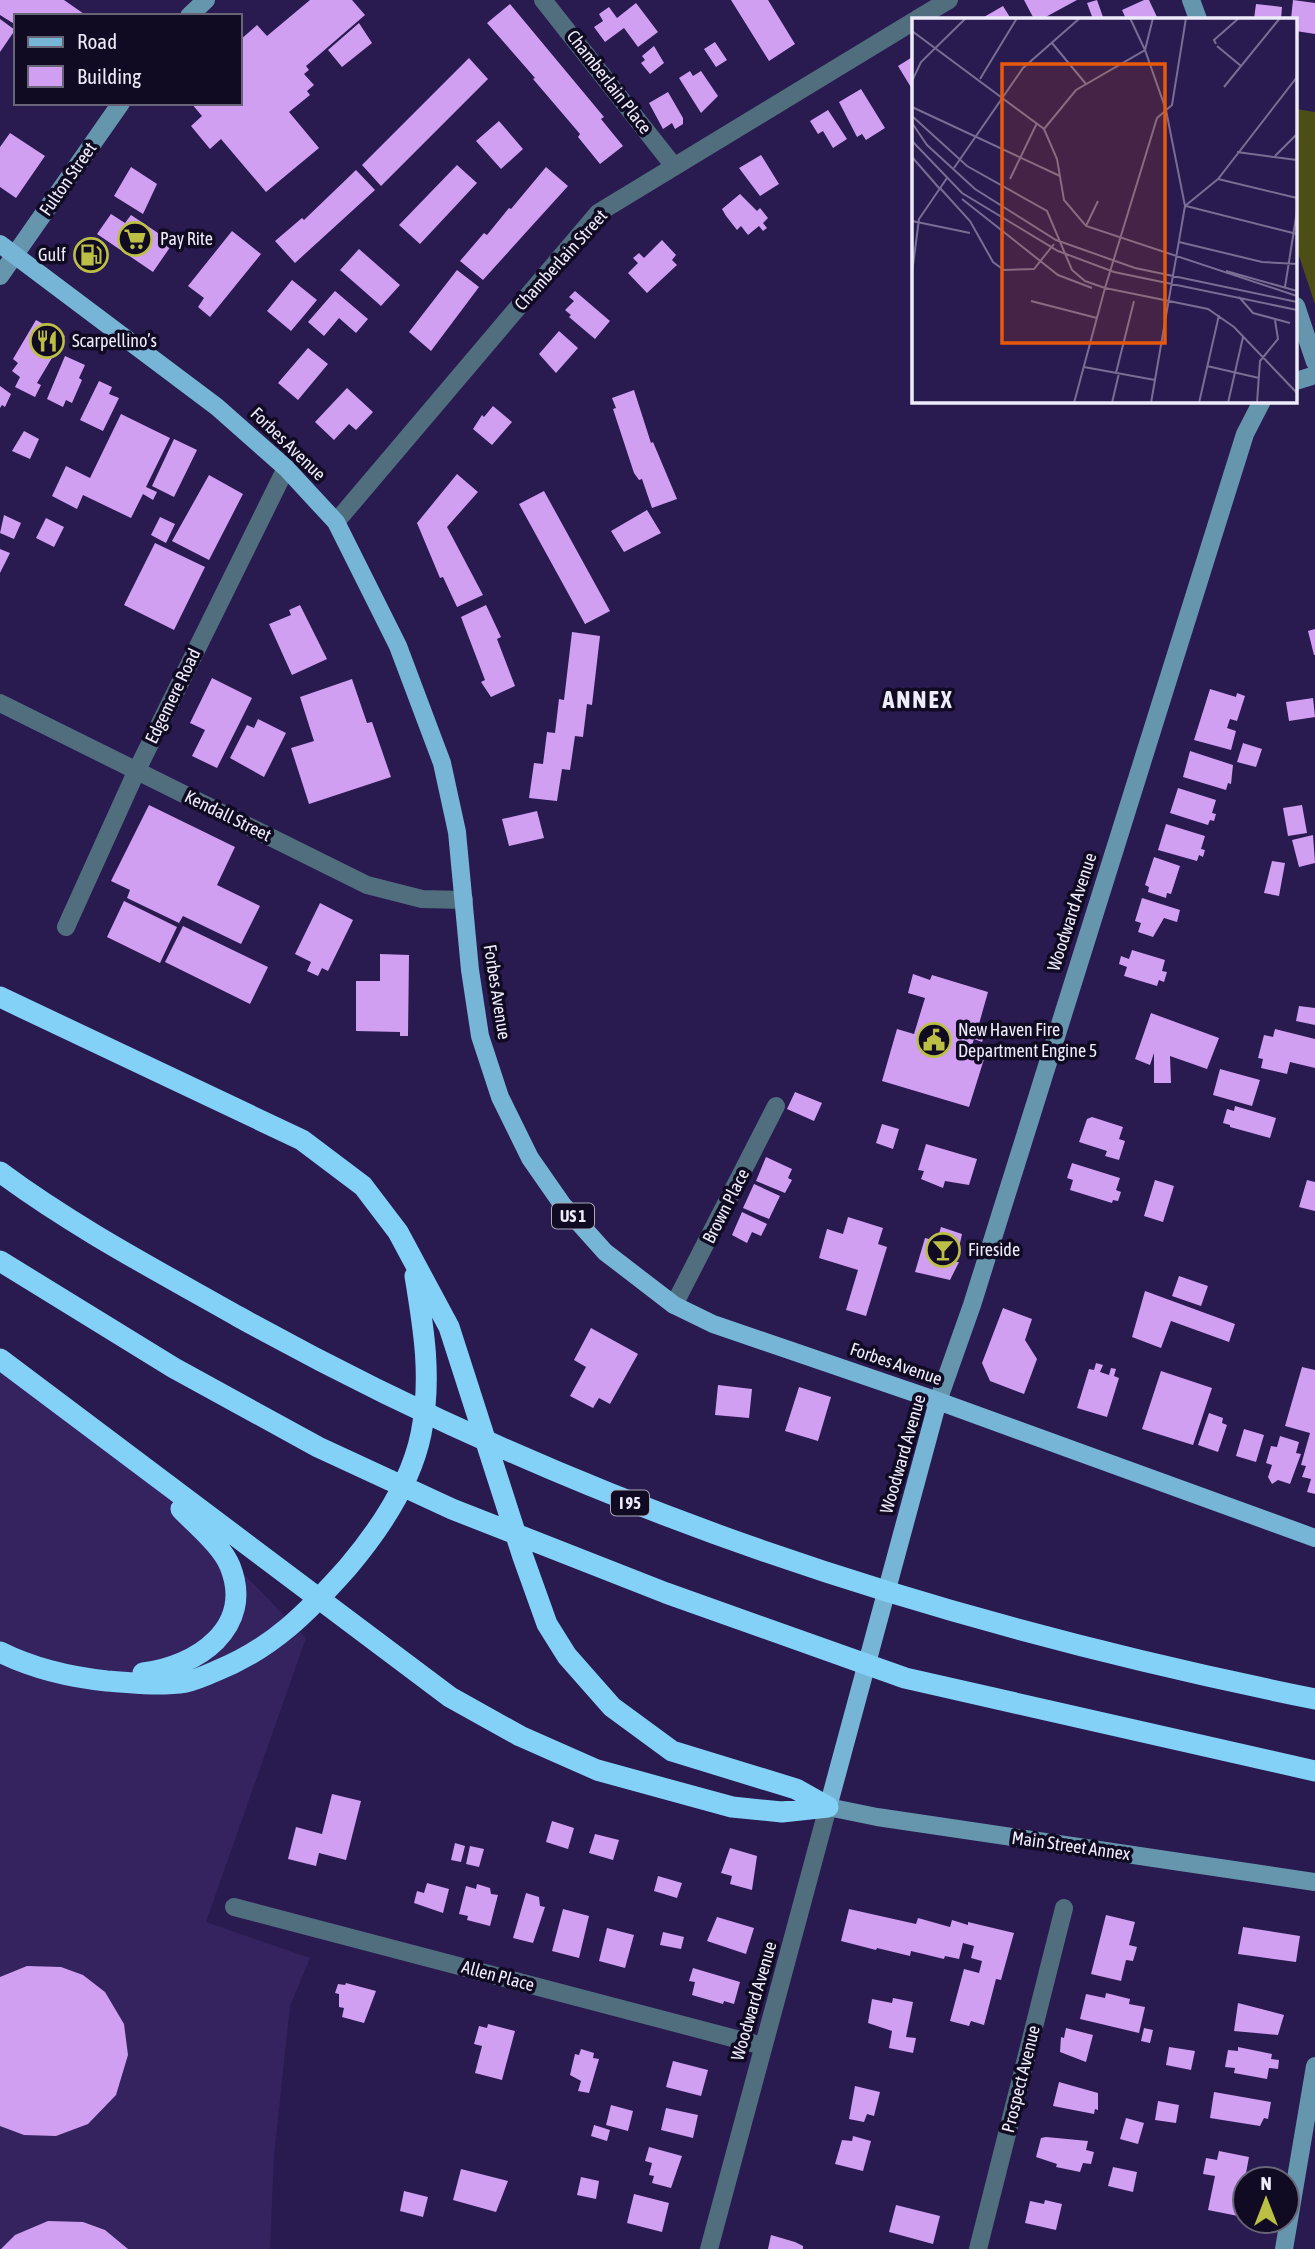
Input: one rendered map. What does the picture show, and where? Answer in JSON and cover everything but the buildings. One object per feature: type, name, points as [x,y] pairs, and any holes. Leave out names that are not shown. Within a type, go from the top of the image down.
[{"type":"highway","points":[[0,997],[302,1140],[363,1186],[398,1232],[449,1327],[547,1624],[567,1656],[612,1707],[671,1751],[796,1790],[828,1807]]},
{"type":"highway","name":"I 95","points":[[0,1172],[137,1260],[301,1351],[505,1451],[643,1508],[785,1561],[928,1607],[1147,1664],[1315,1699]]},
{"type":"highway","points":[[0,1652],[50,1672],[89,1679],[139,1684],[188,1682],[258,1651],[292,1626],[319,1600],[360,1552],[397,1499],[421,1436],[428,1389],[428,1351],[412,1257]]},
{"type":"highway","points":[[0,1261],[164,1362],[318,1447],[452,1509],[666,1593],[905,1678],[1315,1770]]},
{"type":"highway","points":[[0,1359],[450,1697],[520,1736],[597,1770],[732,1807],[782,1812],[828,1807]]},
{"type":"highway","points":[[89,1679],[151,1672],[187,1663],[220,1636],[233,1613],[235,1595],[230,1566],[214,1544],[141,1467]]},
{"type":"main road","points":[[191,14],[206,0]]},
{"type":"main road","points":[[1191,0],[1198,18]]},
{"type":"main road","name":"Fulton Street","points":[[0,276],[120,105]]},
{"type":"main road","name":"Forbes Avenue","points":[[0,244],[217,407],[286,468],[336,522],[398,646],[442,763],[457,832],[470,970],[480,1036],[500,1097],[530,1158],[562,1204],[605,1252],[674,1305],[713,1324],[938,1401],[1315,1538]]},
{"type":"main road","points":[[1298,312],[1315,362]]},
{"type":"main road","points":[[1298,380],[1315,375]]},
{"type":"main road","name":"Woodward Avenue","points":[[828,1807],[938,1401],[972,1305],[1245,434],[1261,402]]},
{"type":"main road","name":"Main Street Annex","points":[[828,1807],[877,1817],[1315,1882]]},
{"type":"main road","points":[[1284,2249],[1315,2066]]},
{"type":"street","name":"Chamberlain Place","points":[[543,0],[673,165]]},
{"type":"street","name":"Chamberlain Street","points":[[919,18],[949,0]]},
{"type":"street","name":"Chamberlain Street","points":[[336,522],[598,213],[673,165],[912,22]]},
{"type":"street","name":"Edgemere Road","points":[[66,927],[136,771],[286,468]]},
{"type":"street","name":"Kendall Street","points":[[0,703],[367,885],[422,899],[464,900]]},
{"type":"street","name":"Brown Place","points":[[674,1305],[776,1106]]},
{"type":"street","name":"Woodward Avenue","points":[[709,2249],[828,1807]]},
{"type":"street","name":"Allen Place","points":[[234,1907],[763,2046]]},
{"type":"street","name":"Prospect Avenue","points":[[978,2249],[1064,1908]]},
{"type":"shaded area","points":[[1298,109],[1315,112],[1315,304],[1298,253]]},
{"type":"shaded area","points":[[0,1359],[140,1467],[306,1638],[206,1922],[310,1958],[290,2006],[274,2156],[270,2249],[0,2249]]},
{"type":"place","name":"Pay Rite","points":[[135,239]]},
{"type":"place","name":"Gulf","points":[[91,255]]},
{"type":"place","name":"Scarpellino’s","points":[[47,341]]},
{"type":"place","name":"New Haven Fire Department Engine 5","points":[[934,1040]]},
{"type":"place","name":"Fireside","points":[[943,1250]]},
{"type":"district","name":"ANNEX","points":[[918,700]]}]
